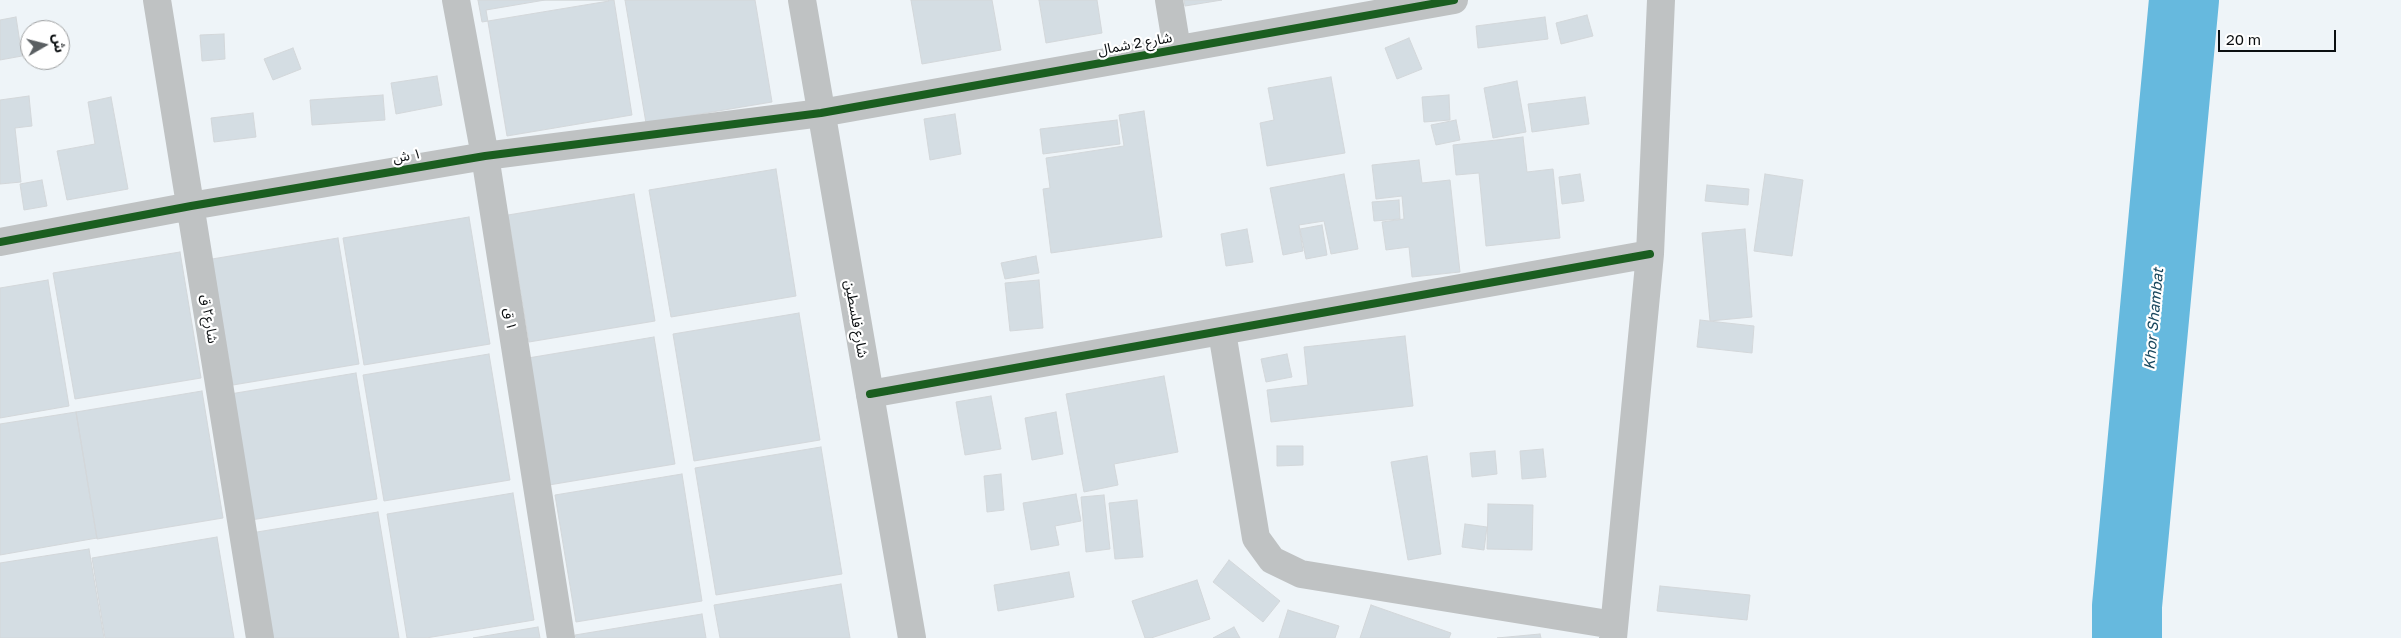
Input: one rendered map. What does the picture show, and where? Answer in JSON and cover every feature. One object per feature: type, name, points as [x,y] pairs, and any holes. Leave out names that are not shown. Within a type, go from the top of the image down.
[{"type":"street","name":"شارع٢ ق","points":[[157,0],[260,638]]},
{"type":"street","name":"١ ق","points":[[456,0],[484,156],[561,638]]},
{"type":"street","name":"شارع فلسطين","points":[[802,0],[912,638]]},
{"type":"street","points":[[1169,0],[1177,49]]},
{"type":"street","name":"شارع 2 شمال","points":[[821,113],[1454,0]]},
{"type":"street","points":[[1222,332],[1256,538],[1272,560],[1301,574],[1614,632],[1650,254],[1661,0]]},
{"type":"street","name":"١ ش","points":[[0,242],[191,206],[484,156],[821,113]]},
{"type":"street","points":[[870,394],[1650,254]]},
{"type":"building","points":[[478,0],[608,0],[609,1],[482,22]]},
{"type":"building","points":[[545,0],[614,0],[632,115],[507,136],[486,10]]},
{"type":"building","points":[[625,0],[755,0],[772,102],[646,123]]},
{"type":"building","points":[[911,0],[992,0],[1001,50],[922,64]]},
{"type":"building","points":[[1039,0],[1097,0],[1102,33],[1046,43]]},
{"type":"building","points":[[1184,0],[1222,0],[1185,6]]},
{"type":"building","points":[[1587,15],[1593,36],[1561,44],[1556,23]]},
{"type":"building","points":[[16,17],[20,56],[0,60],[0,20]]},
{"type":"building","points":[[1545,17],[1548,39],[1478,48],[1476,26]]},
{"type":"building","points":[[224,34],[225,59],[202,61],[200,35]]},
{"type":"building","points":[[1409,38],[1422,69],[1397,79],[1385,48]]},
{"type":"building","points":[[293,48],[301,69],[273,80],[264,59]]},
{"type":"building","points":[[437,76],[442,105],[396,114],[391,83]]},
{"type":"building","points":[[1331,77],[1345,153],[1267,166],[1260,123],[1274,120],[1268,88]]},
{"type":"building","points":[[1517,81],[1526,132],[1493,138],[1484,88]]},
{"type":"building","points":[[383,95],[385,120],[312,125],[310,100]]},
{"type":"building","points":[[1449,95],[1450,120],[1424,122],[1422,97]]},
{"type":"building","points":[[29,96],[32,126],[15,128],[21,182],[0,184],[0,100]]},
{"type":"building","points":[[111,97],[128,189],[67,200],[57,151],[95,144],[88,102]]},
{"type":"building","points":[[1585,97],[1589,124],[1532,132],[1528,104]]},
{"type":"building","points":[[1144,111],[1162,237],[1051,253],[1043,189],[1050,188],[1046,158],[1124,146],[1119,115]]},
{"type":"building","points":[[253,113],[256,137],[214,142],[211,118]]},
{"type":"building","points":[[955,114],[961,154],[930,160],[924,119]]},
{"type":"building","points":[[1117,120],[1120,144],[1043,154],[1040,129]]},
{"type":"building","points":[[1456,120],[1460,140],[1436,145],[1431,125]]},
{"type":"building","points":[[1523,137],[1527,172],[1553,169],[1560,238],[1486,246],[1479,173],[1456,175],[1453,145]]},
{"type":"building","points":[[1419,160],[1422,183],[1450,180],[1460,272],[1412,277],[1409,247],[1386,250],[1382,222],[1404,219],[1402,196],[1376,199],[1372,165]]},
{"type":"building","points":[[776,169],[796,296],[671,317],[649,190]]},
{"type":"building","points":[[1344,174],[1358,249],[1331,254],[1324,221],[1299,225],[1303,251],[1283,255],[1270,188]]},
{"type":"building","points":[[1580,174],[1584,201],[1562,204],[1559,177]]},
{"type":"building","points":[[1765,174],[1803,180],[1792,256],[1754,251]]},
{"type":"building","points":[[42,180],[47,206],[24,210],[20,184]]},
{"type":"building","points":[[1707,185],[1749,189],[1748,205],[1705,201]]},
{"type":"building","points":[[634,194],[655,321],[529,342],[508,215]]},
{"type":"building","points":[[1399,200],[1400,219],[1374,221],[1372,202]]},
{"type":"building","points":[[469,217],[490,344],[364,365],[343,238]]},
{"type":"building","points":[[1322,225],[1327,255],[1306,259],[1300,229]]},
{"type":"building","points":[[1247,229],[1253,262],[1226,266],[1221,234]]},
{"type":"building","points":[[1745,229],[1752,317],[1710,321],[1702,233]]},
{"type":"building","points":[[338,238],[359,364],[233,385],[212,259]]},
{"type":"building","points":[[180,252],[201,378],[75,399],[53,273]]},
{"type":"building","points":[[1036,256],[1039,273],[1005,279],[1001,263]]},
{"type":"building","points":[[48,280],[69,406],[0,418],[0,288]]},
{"type":"building","points":[[1039,280],[1043,328],[1010,331],[1005,283]]},
{"type":"building","points":[[799,313],[820,440],[694,461],[673,334]]},
{"type":"building","points":[[1700,320],[1754,326],[1752,353],[1697,347]]},
{"type":"building","points":[[1405,336],[1413,406],[1271,422],[1267,390],[1308,385],[1304,347]]},
{"type":"building","points":[[654,337],[675,464],[549,485],[528,358]]},
{"type":"building","points":[[489,354],[510,480],[384,501],[363,375]]},
{"type":"building","points":[[1287,354],[1292,377],[1266,382],[1261,359]]},
{"type":"building","points":[[356,373],[377,499],[251,520],[230,394]]},
{"type":"building","points":[[1164,376],[1178,452],[1114,464],[1118,485],[1084,492],[1066,394]]},
{"type":"building","points":[[202,391],[223,518],[97,539],[76,412]]},
{"type":"building","points":[[991,396],[1001,449],[965,455],[956,402]]},
{"type":"building","points":[[76,412],[97,538],[0,555],[0,424]]},
{"type":"building","points":[[1056,412],[1063,454],[1032,460],[1025,418]]},
{"type":"building","points":[[1277,446],[1303,446],[1303,465],[1277,466]]},
{"type":"building","points":[[821,447],[842,574],[716,595],[695,468]]},
{"type":"building","points":[[1543,449],[1546,477],[1522,479],[1520,451]]},
{"type":"building","points":[[1495,451],[1497,474],[1472,477],[1470,453]]},
{"type":"building","points":[[1427,456],[1441,554],[1408,560],[1391,462]]},
{"type":"building","points":[[682,474],[702,601],[576,622],[555,495]]},
{"type":"building","points":[[1001,474],[1004,510],[987,512],[984,476]]},
{"type":"building","points":[[513,493],[534,620],[426,638],[407,638],[387,514]]},
{"type":"building","points":[[1076,494],[1081,521],[1055,526],[1059,545],[1031,550],[1023,503]]},
{"type":"building","points":[[1104,495],[1110,549],[1086,552],[1081,497]]},
{"type":"building","points":[[1137,500],[1143,557],[1115,559],[1109,503]]},
{"type":"building","points":[[1488,504],[1533,505],[1532,550],[1487,549]]},
{"type":"building","points":[[378,512],[399,638],[269,638],[251,533]]},
{"type":"building","points":[[1465,524],[1487,527],[1484,550],[1462,547]]},
{"type":"building","points":[[217,537],[234,638],[105,638],[92,558]]},
{"type":"building","points":[[89,549],[104,638],[0,638],[0,563]]},
{"type":"building","points":[[1229,560],[1280,601],[1263,622],[1213,582]]},
{"type":"building","points":[[1069,572],[1074,597],[998,611],[994,585]]},
{"type":"building","points":[[1197,580],[1210,619],[1151,638],[1145,638],[1132,601]]},
{"type":"building","points":[[841,584],[850,638],[720,638],[714,605]]},
{"type":"building","points":[[1660,586],[1750,595],[1747,620],[1657,611]]},
{"type":"building","points":[[1371,605],[1451,633],[1449,638],[1360,638]]},
{"type":"building","points":[[1288,610],[1339,626],[1335,638],[1279,638]]},
{"type":"building","points":[[702,614],[706,638],[576,638],[575,635]]},
{"type":"building","points":[[538,627],[540,638],[473,638]]},
{"type":"building","points":[[1234,627],[1240,638],[1213,638]]},
{"type":"building","points":[[1540,634],[1541,638],[1497,638]]},
{"type":"waterway","name":"Khor Shambat","points":[[2127,638],[2127,606],[2184,0]]},
{"type":"cycle path","points":[[0,242],[191,206],[485,156],[821,113],[1454,0]]},
{"type":"cycle path","points":[[870,394],[1650,254]]}]
